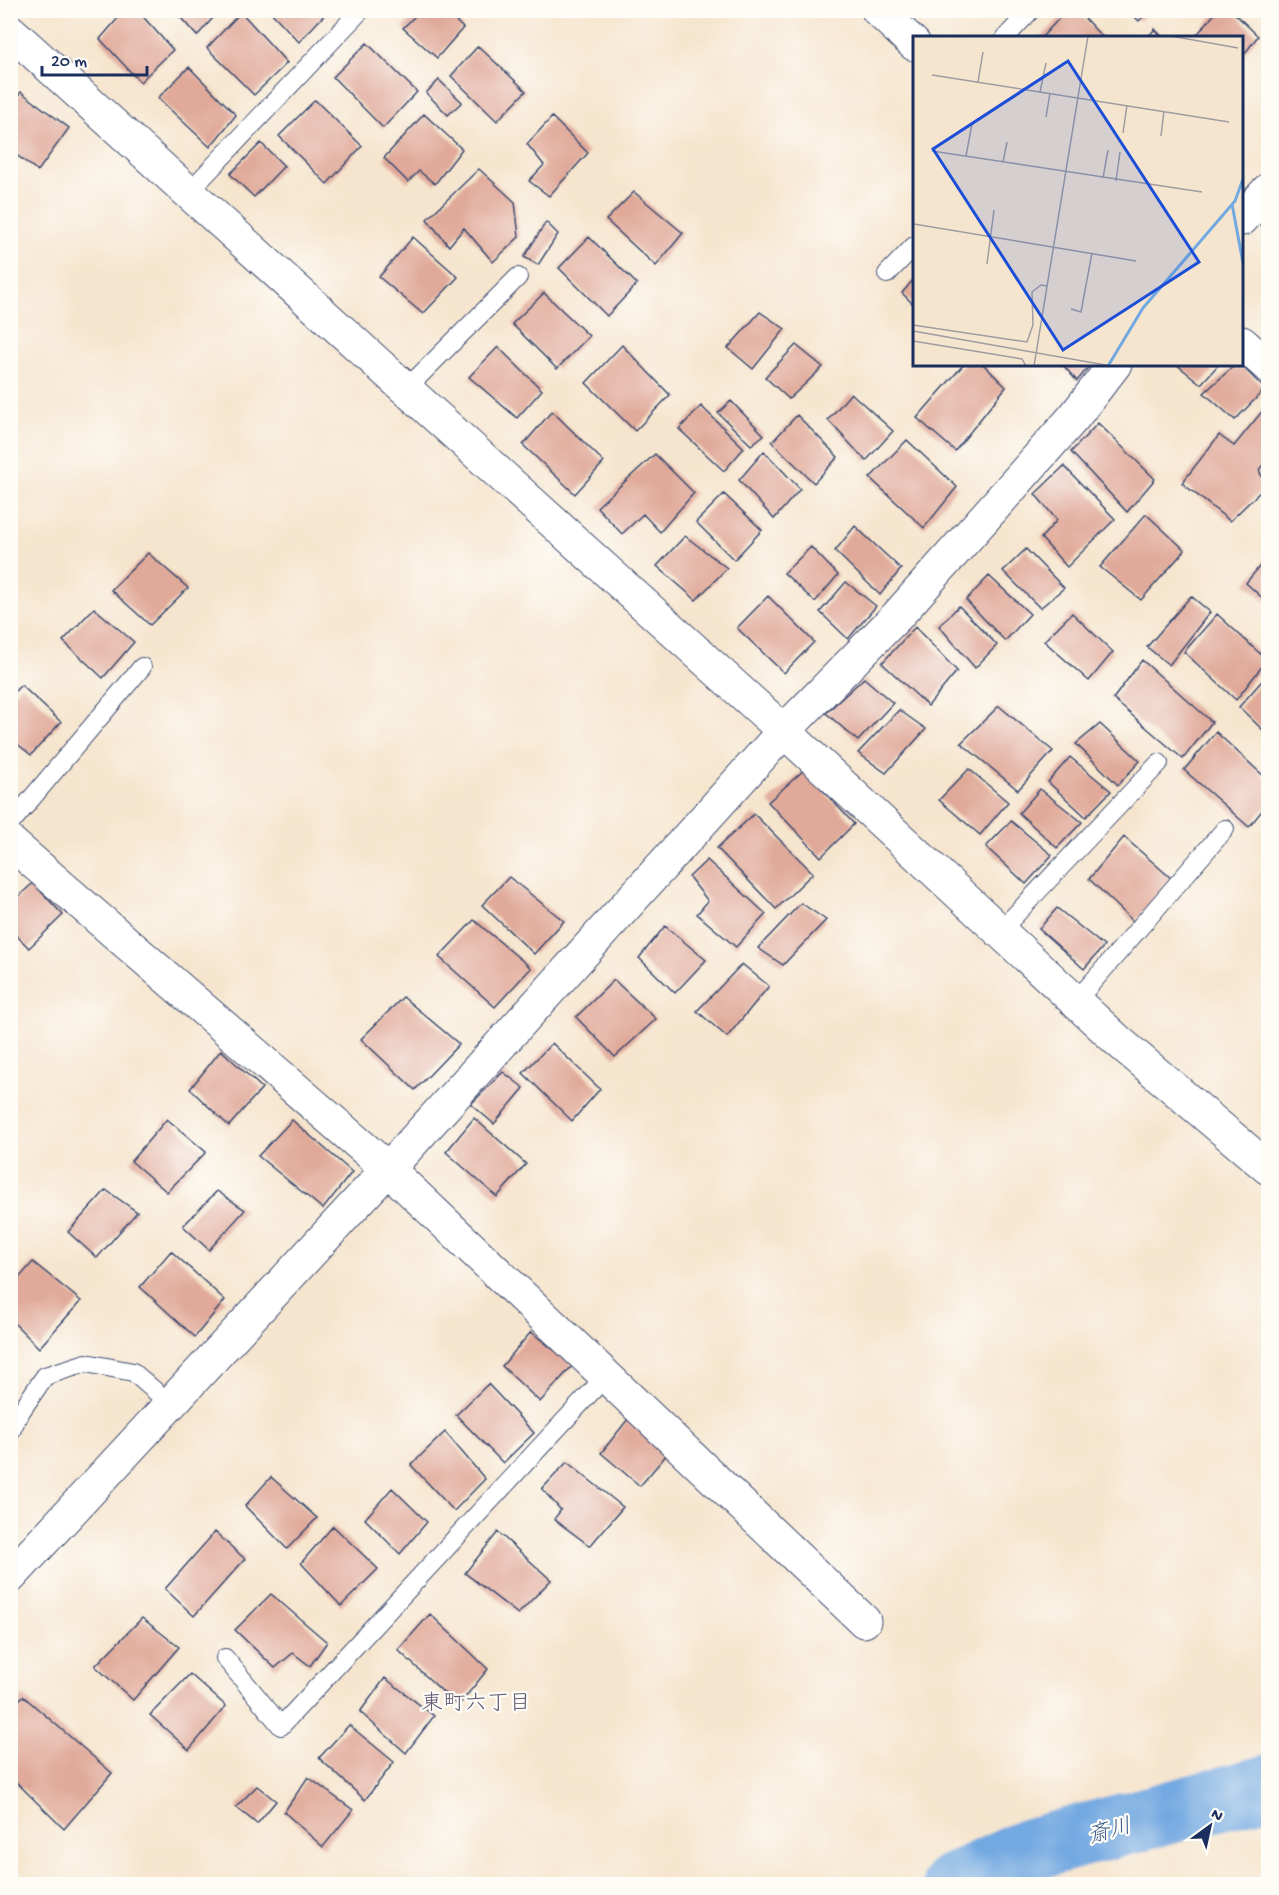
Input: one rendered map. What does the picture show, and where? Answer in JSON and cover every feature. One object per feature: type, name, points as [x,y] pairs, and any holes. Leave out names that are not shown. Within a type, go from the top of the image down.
[{"type":"street","points":[[878,10],[913,42]]},
{"type":"street","points":[[10,31],[784,731],[1117,1040],[1269,1168]]},
{"type":"street","points":[[1243,218],[1269,190]]},
{"type":"street","points":[[1243,344],[1269,366]]},
{"type":"street","points":[[10,1576],[388,1169],[784,731],[898,615],[1074,417],[1113,366]]},
{"type":"street","points":[[10,842],[388,1169],[864,1621]]},
{"type":"lane","points":[[189,192],[361,10]]},
{"type":"lane","points":[[1007,36],[1030,10]]},
{"type":"lane","points":[[887,274],[913,248]]},
{"type":"lane","points":[[407,388],[518,276]]},
{"type":"lane","points":[[10,824],[142,667]]},
{"type":"lane","points":[[1001,930],[1159,763]]},
{"type":"lane","points":[[1076,1001],[1225,829]]},
{"type":"lane","points":[[10,1433],[19,1414],[45,1376],[86,1363],[133,1372],[170,1404]]},
{"type":"lane","points":[[225,1658],[281,1726],[606,1376]]},
{"type":"building","points":[[125,10],[137,10],[173,50],[140,82],[100,39]]},
{"type":"building","points":[[174,10],[220,10],[197,36]]},
{"type":"building","points":[[269,10],[329,10],[299,42]]},
{"type":"building","points":[[421,10],[445,10],[463,28],[437,58],[403,28]]},
{"type":"building","points":[[1067,10],[1077,10],[1101,36],[1043,36]]},
{"type":"building","points":[[1128,10],[1150,10],[1139,21]]},
{"type":"building","points":[[1218,10],[1231,10],[1258,36],[1243,56],[1243,36],[1196,36]]},
{"type":"building","points":[[241,12],[287,63],[254,95],[207,48]]},
{"type":"building","points":[[1155,29],[1161,36],[1149,36]]},
{"type":"building","points":[[367,43],[417,92],[383,128],[333,77]]},
{"type":"building","points":[[478,46],[526,91],[497,121],[451,76]]},
{"type":"building","points":[[189,67],[236,115],[210,147],[158,98]]},
{"type":"building","points":[[439,80],[462,102],[448,115],[426,93]]},
{"type":"building","points":[[21,92],[69,128],[38,171],[10,150],[10,105]]},
{"type":"building","points":[[315,100],[362,146],[327,184],[279,136]]},
{"type":"building","points":[[424,114],[462,149],[435,184],[419,171],[408,182],[384,158]]},
{"type":"building","points":[[552,117],[588,153],[549,196],[529,181],[544,165],[527,144]]},
{"type":"building","points":[[261,143],[284,166],[254,197],[230,174]]},
{"type":"building","points":[[479,169],[515,202],[519,237],[493,262],[464,228],[449,246],[427,219]]},
{"type":"building","points":[[634,192],[683,233],[656,266],[606,220]]},
{"type":"building","points":[[546,222],[558,234],[538,265],[524,257]]},
{"type":"building","points":[[413,237],[458,277],[423,314],[379,277]]},
{"type":"building","points":[[589,237],[637,284],[607,316],[559,268]]},
{"type":"building","points":[[913,280],[913,304],[902,293]]},
{"type":"building","points":[[544,293],[589,336],[557,369],[512,324]]},
{"type":"building","points":[[760,312],[785,329],[753,369],[728,348]]},
{"type":"building","points":[[622,345],[670,395],[635,431],[586,383]]},
{"type":"building","points":[[796,345],[823,367],[789,399],[765,377]]},
{"type":"building","points":[[498,347],[542,390],[517,418],[469,377]]},
{"type":"building","points":[[962,366],[985,366],[1006,387],[955,451],[917,418]]},
{"type":"building","points":[[1064,366],[1089,366],[1077,381]]},
{"type":"building","points":[[1178,366],[1217,366],[1201,384]]},
{"type":"building","points":[[1234,366],[1242,366],[1265,389],[1235,420],[1204,393]]},
{"type":"building","points":[[851,393],[893,431],[866,461],[828,420]]},
{"type":"building","points":[[731,401],[764,435],[751,445],[718,413]]},
{"type":"building","points":[[1268,404],[1268,458],[1259,470],[1266,486],[1230,521],[1182,483],[1219,435],[1234,446]]},
{"type":"building","points":[[701,406],[744,448],[724,471],[679,429]]},
{"type":"building","points":[[552,411],[604,462],[575,494],[523,445]]},
{"type":"building","points":[[797,415],[838,457],[814,483],[772,442]]},
{"type":"building","points":[[1098,423],[1155,479],[1127,512],[1071,452]]},
{"type":"building","points":[[907,440],[957,487],[924,528],[870,478]]},
{"type":"building","points":[[764,451],[800,489],[774,519],[739,480]]},
{"type":"building","points":[[655,454],[694,493],[660,532],[643,514],[622,534],[597,507]]},
{"type":"building","points":[[1064,466],[1115,519],[1067,567],[1041,538],[1057,520],[1035,494]]},
{"type":"building","points":[[724,494],[762,530],[734,560],[696,522]]},
{"type":"building","points":[[1146,514],[1185,550],[1141,600],[1100,567]]},
{"type":"building","points":[[855,526],[901,569],[880,595],[835,551]]},
{"type":"building","points":[[685,536],[727,568],[696,600],[657,566]]},
{"type":"building","points":[[811,547],[838,575],[815,602],[784,573]]},
{"type":"building","points":[[1026,549],[1064,588],[1040,608],[1003,571]]},
{"type":"building","points":[[148,553],[188,588],[150,625],[111,590]]},
{"type":"building","points":[[1268,556],[1268,603],[1246,583]]},
{"type":"building","points":[[989,576],[1030,614],[1005,641],[966,600]]},
{"type":"building","points":[[846,582],[876,606],[848,639],[820,612]]},
{"type":"building","points":[[768,596],[814,642],[784,673],[737,628]]},
{"type":"building","points":[[1191,596],[1210,612],[1169,665],[1147,647]]},
{"type":"building","points":[[959,606],[997,645],[975,668],[939,626]]},
{"type":"building","points":[[94,608],[134,642],[103,678],[63,641]]},
{"type":"building","points":[[1072,613],[1113,652],[1089,681],[1044,641]]},
{"type":"building","points":[[1217,614],[1267,660],[1236,700],[1184,652]]},
{"type":"building","points":[[915,627],[957,671],[928,706],[882,663]]},
{"type":"building","points":[[1142,660],[1212,722],[1183,759],[1113,699]]},
{"type":"building","points":[[1268,674],[1268,735],[1239,707]]},
{"type":"building","points":[[864,678],[893,703],[858,741],[826,713]]},
{"type":"building","points":[[21,685],[61,722],[31,755],[10,738],[10,696]]},
{"type":"building","points":[[999,706],[1053,751],[1018,790],[961,743]]},
{"type":"building","points":[[899,710],[926,729],[886,773],[858,753]]},
{"type":"building","points":[[1100,724],[1140,761],[1118,785],[1076,744]]},
{"type":"building","points":[[1216,732],[1268,780],[1268,803],[1249,827],[1184,770]]},
{"type":"building","points":[[1070,757],[1111,791],[1086,817],[1048,782]]},
{"type":"building","points":[[969,769],[1008,802],[980,835],[939,800]]},
{"type":"building","points":[[804,770],[854,824],[821,857],[768,802]]},
{"type":"building","points":[[1040,789],[1082,822],[1057,848],[1019,813]]},
{"type":"building","points":[[754,814],[813,873],[776,909],[717,848]]},
{"type":"building","points":[[1011,821],[1052,855],[1026,884],[986,847]]},
{"type":"building","points":[[1124,837],[1172,879],[1134,922],[1089,879]]},
{"type":"building","points":[[707,860],[766,914],[736,947],[697,914],[708,901],[689,877]]},
{"type":"building","points":[[509,877],[564,921],[534,954],[482,905]]},
{"type":"building","points":[[33,883],[63,915],[29,948],[10,929],[10,904]]},
{"type":"building","points":[[801,903],[826,920],[783,965],[758,948]]},
{"type":"building","points":[[1057,908],[1104,946],[1084,969],[1039,929]]},
{"type":"building","points":[[474,920],[531,968],[495,1007],[439,957]]},
{"type":"building","points":[[665,926],[706,960],[675,993],[639,958]]},
{"type":"building","points":[[742,964],[769,986],[727,1037],[697,1011]]},
{"type":"building","points":[[614,980],[656,1019],[615,1057],[576,1017]]},
{"type":"building","points":[[403,997],[459,1044],[415,1090],[361,1039]]},
{"type":"building","points":[[552,1043],[600,1089],[572,1121],[523,1073]]},
{"type":"building","points":[[221,1050],[262,1088],[229,1126],[190,1089]]},
{"type":"building","points":[[503,1072],[524,1088],[494,1124],[471,1104]]},
{"type":"building","points":[[474,1118],[526,1164],[497,1197],[446,1152]]},
{"type":"building","points":[[167,1119],[206,1152],[167,1192],[131,1161]]},
{"type":"building","points":[[292,1120],[352,1172],[323,1209],[258,1156]]},
{"type":"building","points":[[106,1190],[137,1212],[97,1258],[68,1232]]},
{"type":"building","points":[[217,1191],[245,1210],[209,1250],[183,1226]]},
{"type":"building","points":[[171,1251],[225,1300],[195,1337],[140,1287]]},
{"type":"building","points":[[33,1262],[81,1301],[39,1348],[10,1319],[10,1288]]},
{"type":"building","points":[[531,1332],[573,1365],[540,1402],[502,1366]]},
{"type":"building","points":[[488,1384],[534,1433],[503,1463],[456,1415]]},
{"type":"building","points":[[628,1419],[668,1453],[640,1486],[601,1453]]},
{"type":"building","points":[[445,1432],[485,1479],[454,1511],[411,1465]]},
{"type":"building","points":[[567,1462],[623,1507],[590,1546],[554,1519],[561,1510],[542,1489]]},
{"type":"building","points":[[271,1477],[317,1518],[287,1549],[245,1506]]},
{"type":"building","points":[[392,1488],[427,1522],[400,1554],[365,1519]]},
{"type":"building","points":[[333,1526],[378,1569],[341,1606],[301,1563]]},
{"type":"building","points":[[215,1532],[245,1559],[194,1616],[165,1589]]},
{"type":"building","points":[[498,1532],[551,1580],[518,1614],[465,1573]]},
{"type":"building","points":[[271,1594],[327,1642],[310,1666],[293,1653],[275,1668],[235,1630]]},
{"type":"building","points":[[430,1614],[488,1669],[458,1706],[398,1650]]},
{"type":"building","points":[[142,1618],[179,1647],[133,1700],[95,1666]]},
{"type":"building","points":[[190,1674],[226,1706],[189,1750],[150,1715]]},
{"type":"building","points":[[385,1678],[434,1716],[406,1753],[360,1712]]},
{"type":"building","points":[[23,1696],[112,1773],[64,1829],[10,1776],[10,1709]]},
{"type":"building","points":[[349,1725],[394,1762],[365,1800],[319,1758]]},
{"type":"building","points":[[308,1777],[353,1810],[323,1847],[284,1812]]},
{"type":"building","points":[[257,1786],[276,1801],[257,1824],[236,1807]]},
{"type":"waterway","name":"斎川","points":[[954,1884],[1028,1850],[1268,1786]]},
{"type":"district","name":"東町六丁目","points":[[476,1701]]}]
